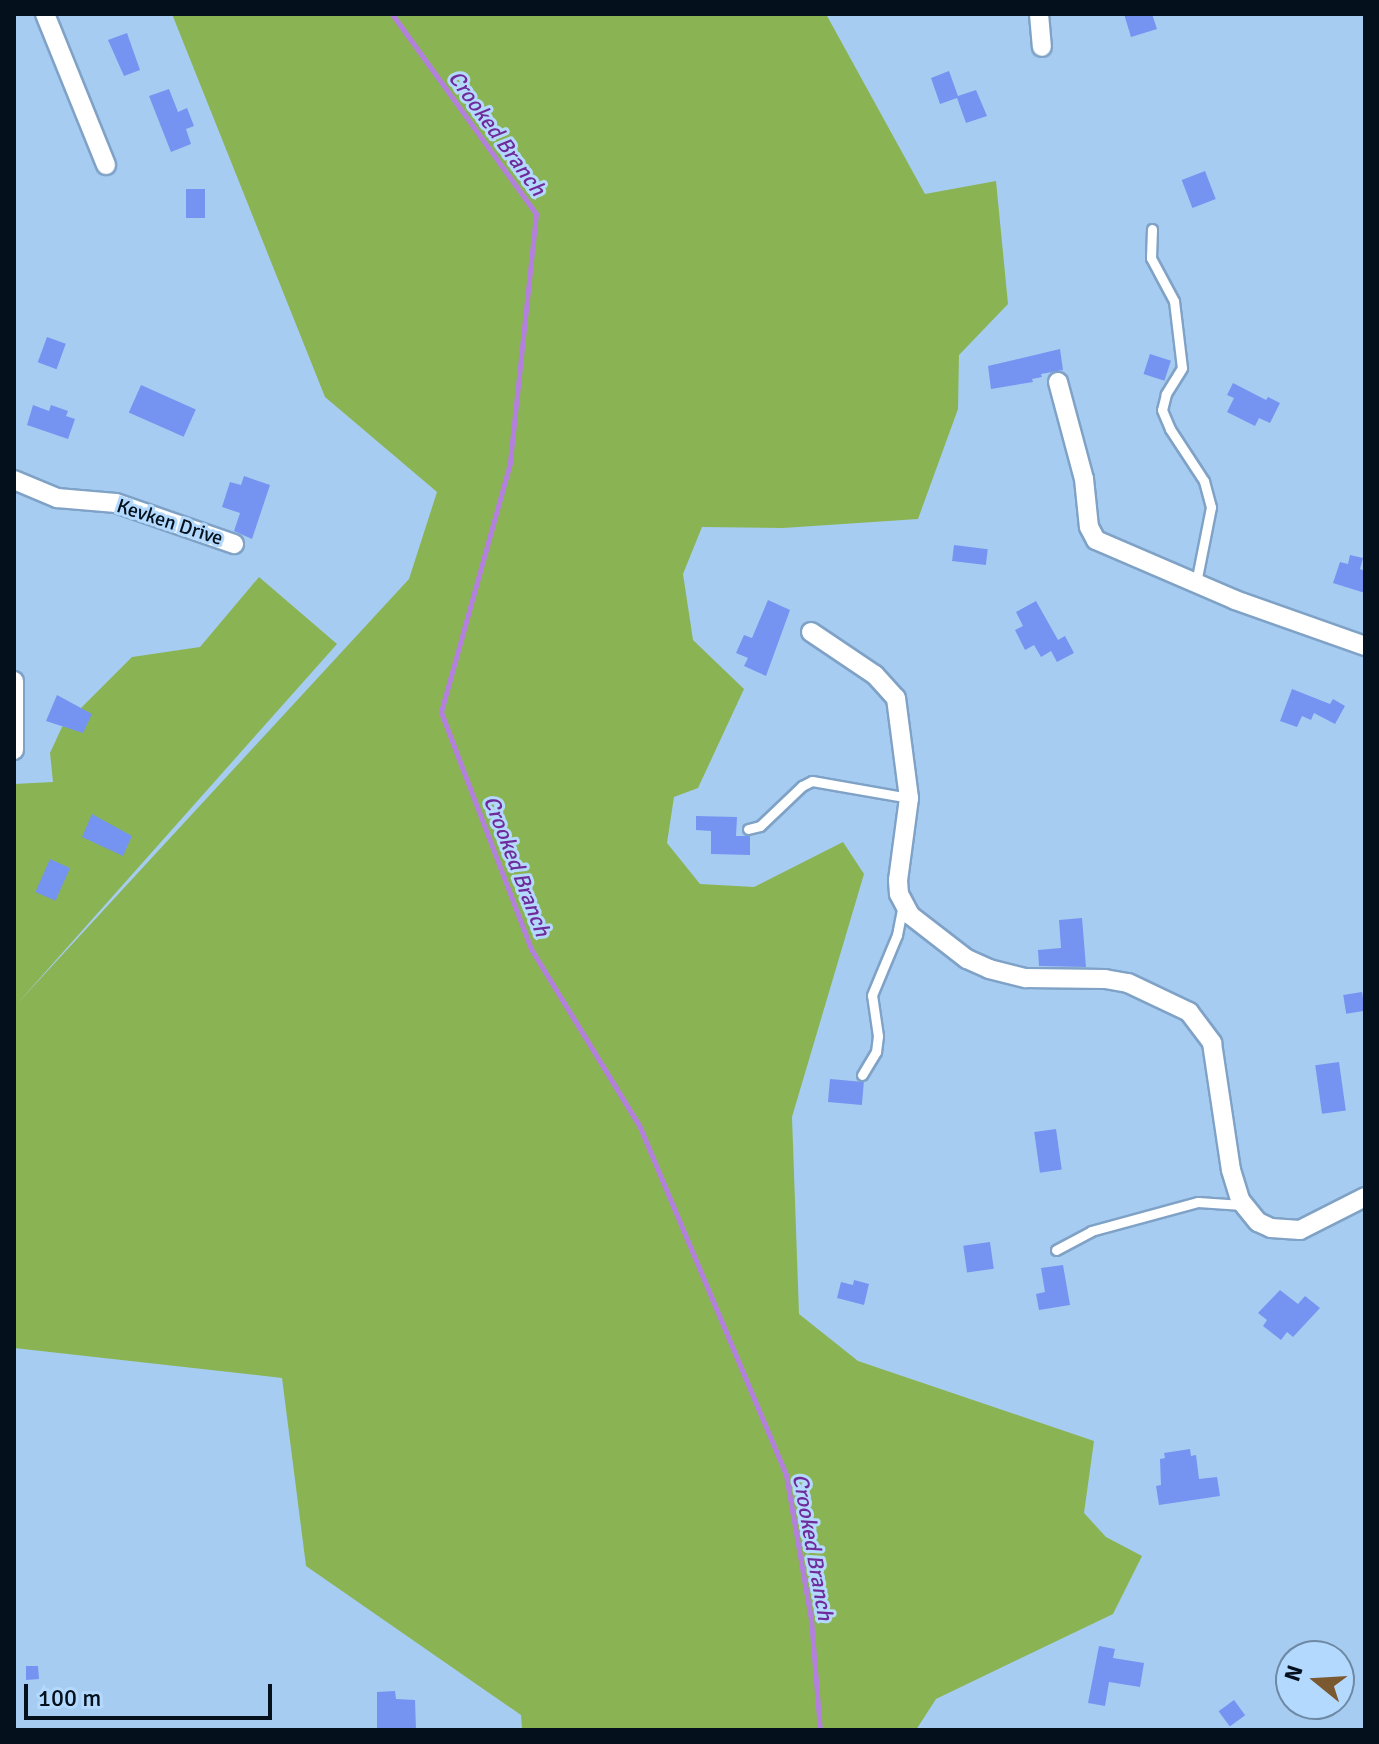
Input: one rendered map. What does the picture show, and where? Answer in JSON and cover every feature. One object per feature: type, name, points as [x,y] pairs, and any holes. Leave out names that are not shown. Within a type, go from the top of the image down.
[{"type":"street","points":[[45,14],[106,165]]},
{"type":"street","points":[[1039,14],[1042,47]]},
{"type":"street","points":[[1058,382],[1084,479],[1091,534],[1096,540],[1196,583],[1365,646]]},
{"type":"street","name":"Kevken Drive","points":[[14,480],[57,498],[116,503],[234,544]]},
{"type":"street","points":[[811,632],[875,675],[896,698],[909,798],[898,880],[903,904],[910,915],[967,959],[989,969],[1026,978],[1105,979],[1128,983],[1189,1012],[1212,1043],[1217,1060],[1229,1159],[1242,1205],[1258,1222],[1285,1231],[1300,1230],[1365,1197]]},
{"type":"street","points":[[14,681],[14,750]]},
{"type":"lane","points":[[1152,229],[1151,258],[1174,301],[1182,368],[1166,394],[1162,410],[1170,429],[1204,481],[1211,507],[1196,583]]},
{"type":"lane","points":[[748,829],[760,826],[802,786],[812,781],[909,798]]},
{"type":"lane","points":[[862,1075],[876,1052],[878,1036],[872,995],[897,935],[903,904]]},
{"type":"lane","points":[[1056,1250],[1091,1231],[1198,1202],[1242,1205]]},
{"type":"green space","points":[[172,14],[826,14],[925,194],[996,181],[1008,304],[959,355],[958,409],[918,519],[783,528],[702,527],[683,574],[693,640],[744,689],[698,788],[674,797],[667,843],[700,884],[754,887],[843,842],[864,874],[792,1117],[799,1314],[858,1361],[1094,1441],[1084,1513],[1106,1537],[1142,1556],[1113,1614],[936,1699],[916,1730],[522,1730],[521,1715],[306,1566],[282,1378],[14,1348],[14,784],[53,782],[50,753],[62,727],[132,657],[200,647],[259,577],[337,644],[16,1005],[409,579],[437,492],[325,397]]},
{"type":"building","points":[[1124,14],[1152,14],[1157,29],[1131,37]]},
{"type":"building","points":[[127,33],[140,70],[124,76],[108,40]]},
{"type":"building","points":[[949,71],[958,96],[976,90],[987,116],[966,123],[957,98],[940,104],[931,78]]},
{"type":"building","points":[[169,89],[178,112],[187,108],[194,126],[186,129],[191,144],[171,152],[149,96]]},
{"type":"building","points":[[1205,171],[1216,199],[1192,208],[1182,180]]},
{"type":"building","points":[[186,189],[205,189],[205,218],[186,218]]},
{"type":"building","points":[[47,337],[66,344],[57,369],[38,362]]},
{"type":"building","points":[[1060,349],[1063,370],[1041,374],[1042,377],[1032,379],[1033,382],[991,389],[988,366]]},
{"type":"building","points":[[1150,354],[1171,361],[1164,381],[1144,374]]},
{"type":"building","points":[[1233,383],[1266,400],[1268,397],[1280,403],[1270,423],[1259,418],[1255,426],[1227,412],[1234,398],[1227,395]]},
{"type":"building","points":[[141,385],[196,409],[184,437],[129,412]]},
{"type":"building","points":[[33,405],[49,411],[51,405],[68,411],[66,416],[75,419],[68,439],[27,425]]},
{"type":"building","points":[[244,476],[270,485],[252,539],[234,531],[240,513],[222,507],[230,482],[241,485]]},
{"type":"building","points":[[954,545],[988,549],[986,565],[952,561]]},
{"type":"building","points":[[1350,555],[1363,558],[1360,569],[1365,571],[1365,593],[1333,583],[1340,562],[1348,564]]},
{"type":"building","points":[[768,600],[790,610],[766,676],[744,666],[748,658],[736,653],[744,635],[752,638]]},
{"type":"building","points":[[1036,601],[1058,640],[1065,636],[1074,653],[1057,662],[1051,651],[1041,657],[1034,645],[1025,650],[1015,630],[1023,626],[1016,612]]},
{"type":"building","points":[[1292,689],[1330,704],[1333,699],[1345,706],[1335,724],[1314,713],[1311,720],[1302,716],[1297,727],[1280,721]]},
{"type":"building","points":[[57,695],[92,714],[83,733],[46,721]]},
{"type":"building","points":[[92,814],[132,836],[123,856],[82,837]]},
{"type":"building","points":[[696,816],[737,817],[736,836],[750,836],[750,855],[711,854],[711,831],[696,830]]},
{"type":"building","points":[[50,859],[70,868],[55,901],[35,892]]},
{"type":"building","points":[[1082,918],[1086,967],[1039,966],[1038,950],[1061,948],[1059,920]]},
{"type":"building","points":[[1362,992],[1365,1011],[1346,1014],[1343,995]]},
{"type":"building","points":[[1339,1062],[1346,1111],[1322,1114],[1315,1065]]},
{"type":"building","points":[[830,1079],[864,1082],[862,1105],[828,1102]]},
{"type":"building","points":[[1056,1129],[1062,1170],[1040,1173],[1034,1132]]},
{"type":"building","points":[[990,1242],[994,1269],[967,1272],[963,1246]]},
{"type":"building","points":[[1063,1265],[1070,1305],[1039,1310],[1036,1294],[1045,1292],[1041,1268]]},
{"type":"building","points":[[854,1280],[869,1284],[864,1305],[837,1298],[841,1282],[853,1285]]},
{"type":"building","points":[[1280,1290],[1298,1304],[1305,1296],[1320,1308],[1293,1337],[1287,1332],[1281,1340],[1263,1326],[1267,1320],[1258,1313]]},
{"type":"building","points":[[1190,1449],[1191,1456],[1196,1455],[1199,1479],[1217,1477],[1220,1496],[1159,1505],[1156,1486],[1161,1485],[1160,1459],[1165,1458],[1164,1453]]},
{"type":"building","points":[[1099,1646],[1115,1649],[1113,1658],[1144,1663],[1140,1687],[1109,1682],[1105,1706],[1088,1703]]},
{"type":"building","points":[[26,1666],[38,1666],[39,1679],[26,1680]]},
{"type":"building","points":[[395,1691],[396,1699],[415,1700],[416,1730],[377,1730],[377,1692]]},
{"type":"building","points":[[1234,1700],[1245,1715],[1230,1727],[1219,1711]]},
{"type":"waterway","name":"Crooked Branch","points":[[392,14],[536,214],[510,463],[441,712],[531,949],[639,1125],[786,1475],[811,1619],[820,1730]]}]
